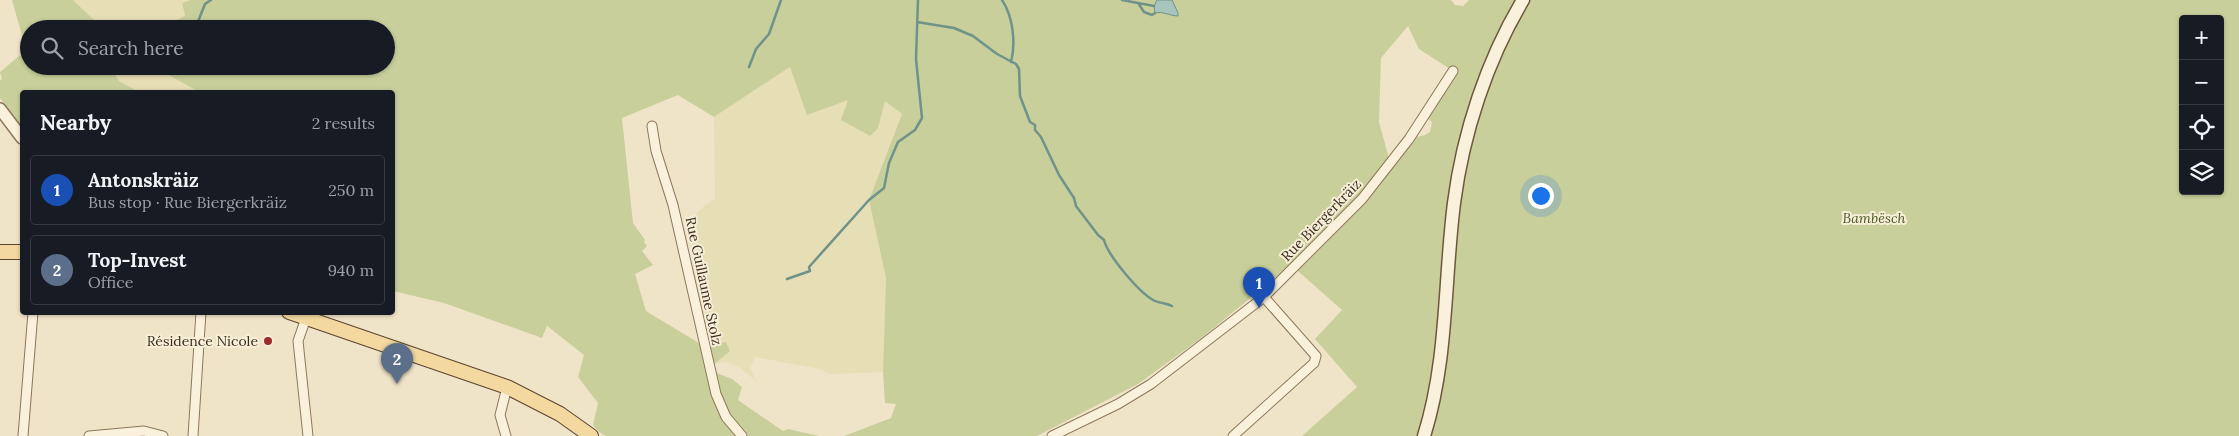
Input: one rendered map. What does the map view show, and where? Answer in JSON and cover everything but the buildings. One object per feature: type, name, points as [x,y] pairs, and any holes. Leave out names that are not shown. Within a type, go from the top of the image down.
[{"type":"main road","points":[[1424,436],[1439,381],[1445,328],[1452,226],[1459,173],[1474,114],[1484,84],[1499,47],[1524,0]]},
{"type":"main road","points":[[0,252],[20,252]]},
{"type":"main road","points":[[298,315],[507,387],[560,414],[591,436]]},
{"type":"street","name":"Rue Biergerkräiz","points":[[1052,436],[1118,404],[1151,384],[1264,297],[1362,198],[1409,139],[1453,71]]},
{"type":"street","points":[[0,109],[20,135]]},
{"type":"street","name":"Rue Guillaume Stolz","points":[[652,126],[656,151],[673,205],[716,394],[726,417],[742,436]]},
{"type":"street","points":[[1233,436],[1314,364],[1316,356],[1264,297]]},
{"type":"street","points":[[24,436],[33,315]]},
{"type":"street","points":[[193,436],[201,315]]},
{"type":"street","points":[[306,318],[298,341],[308,436]]},
{"type":"street","points":[[506,436],[500,415],[507,387]]},
{"type":"street","points":[[89,436],[144,431],[163,436]]},
{"type":"shaded area","points":[[73,0],[191,0],[182,3],[185,16],[177,20],[94,20]]},
{"type":"shaded area","points":[[791,67],[848,99],[878,128],[885,101],[902,114],[869,200],[886,278],[883,372],[831,374],[820,369],[755,357],[750,368],[756,381],[740,368],[728,362],[713,364],[704,346],[688,269],[693,265],[691,226],[696,214],[715,199],[714,117]]},
{"type":"shaded area","points":[[115,75],[170,75],[196,90],[135,90],[119,81]]},
{"type":"green space","points":[[12,0],[73,0],[94,20],[20,20],[20,29]]},
{"type":"green space","name":"Bambësch","points":[[191,0],[1451,0],[1455,5],[1463,6],[1469,0],[2239,0],[2239,436],[1302,436],[1357,387],[1315,339],[1342,310],[1291,265],[1200,339],[1138,384],[1037,436],[844,436],[891,418],[896,404],[885,403],[883,372],[886,278],[869,200],[902,114],[885,101],[878,128],[870,136],[841,120],[848,100],[807,115],[790,67],[714,117],[678,95],[622,118],[633,223],[647,246],[642,251],[653,265],[635,274],[646,311],[704,346],[726,342],[730,351],[714,364],[714,372],[732,379],[742,387],[738,400],[783,431],[788,429],[819,436],[606,436],[593,425],[598,403],[578,377],[584,355],[547,326],[542,338],[444,303],[395,291],[395,90],[195,90],[169,75],[395,75],[395,20],[177,20],[185,16],[182,3]],"holes":[[[1408,26],[1419,49],[1453,71],[1424,115],[1432,122],[1430,132],[1409,139],[1390,162],[1379,122],[1381,58]]]},
{"type":"green space","points":[[20,55],[20,75],[115,75],[119,81],[135,90],[20,90],[20,124],[0,98],[0,80],[2,79],[0,72]]},
{"type":"water","points":[[1157,0],[1172,0],[1178,16],[1155,13],[1154,6]]},
{"type":"waterway","points":[[199,20],[205,4],[211,0]]},
{"type":"waterway","points":[[749,67],[756,49],[769,34],[781,0]]},
{"type":"waterway","points":[[787,279],[810,271],[809,267],[869,200],[884,188],[889,163],[898,142],[915,130],[922,118],[916,59],[918,0]]},
{"type":"waterway","points":[[1002,0],[1011,22],[1013,47],[1011,62]]},
{"type":"waterway","points":[[1122,0],[1154,6]]},
{"type":"waterway","points":[[1138,3],[1144,12],[1152,15],[1155,13]]},
{"type":"waterway","points":[[917,22],[954,28],[973,36],[997,54],[1016,64],[1019,69],[1020,96],[1030,122],[1035,125],[1035,130],[1041,137],[1059,175],[1074,198],[1076,206],[1104,240],[1111,255],[1132,282],[1153,300],[1172,306]]},
{"type":"place","name":"Antonskräiz","points":[[1259,308]]},
{"type":"place","name":"Résidence Nicole","points":[[268,341]]},
{"type":"place","name":"Top-Invest","points":[[397,384]]}]
